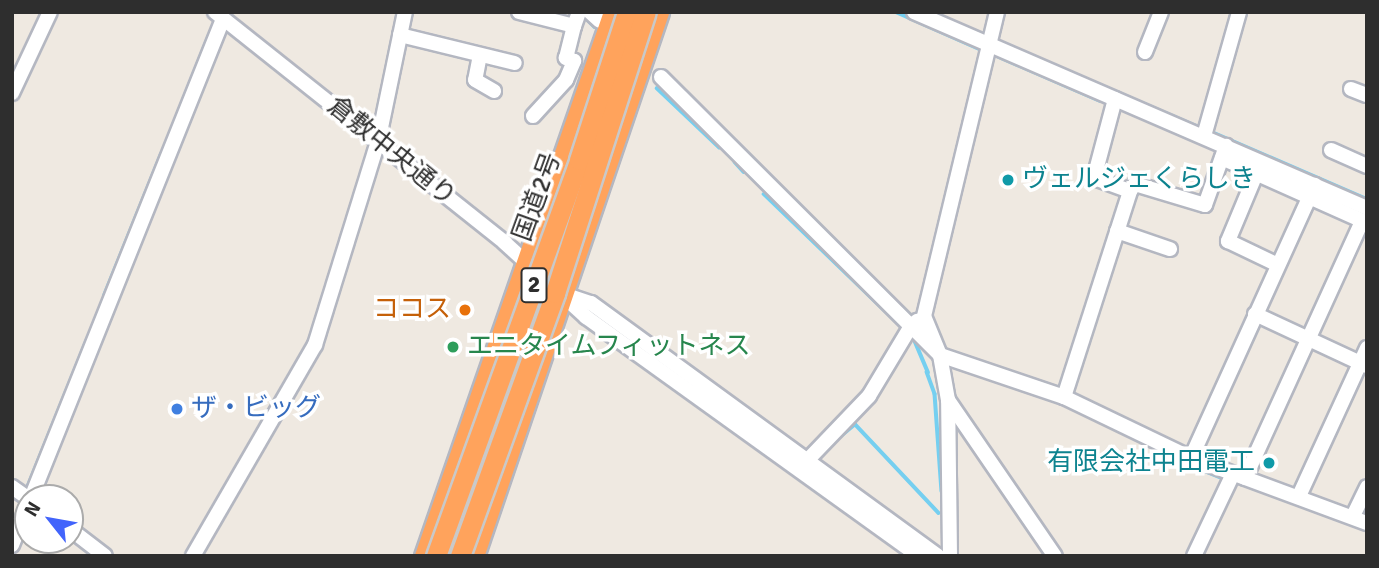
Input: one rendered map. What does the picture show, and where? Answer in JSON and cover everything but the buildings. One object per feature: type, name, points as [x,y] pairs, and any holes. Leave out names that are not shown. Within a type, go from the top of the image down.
[{"type":"highway","name":"国道2号","points":[[436,556],[579,160],[626,12]]},
{"type":"highway","name":"国道2号","points":[[460,556],[555,293],[646,12]]},
{"type":"highway","points":[[474,556],[659,12]]},
{"type":"highway","points":[[424,556],[529,263],[601,15]]},
{"type":"street","points":[[12,93],[50,12]]},
{"type":"street","points":[[193,556],[315,345],[378,142],[405,12]]},
{"type":"street","points":[[519,12],[577,17],[566,58],[574,61],[566,80],[533,116]]},
{"type":"street","points":[[914,12],[1113,103],[1204,136],[1256,174],[1312,191]]},
{"type":"street","points":[[950,556],[948,400],[940,355],[924,316],[997,12]]},
{"type":"street","points":[[1145,52],[1161,12]]},
{"type":"street","points":[[1204,136],[1239,12]]},
{"type":"street","points":[[26,484],[217,14]]},
{"type":"street","name":"倉敷中央通り","points":[[217,14],[529,263],[565,294],[586,317],[803,465]]},
{"type":"street","points":[[400,35],[515,63]]},
{"type":"street","points":[[480,54],[475,80],[494,91]]},
{"type":"street","points":[[661,77],[940,355],[1064,397],[1191,458],[1360,519],[1367,487]]},
{"type":"street","points":[[1351,89],[1367,95]]},
{"type":"street","points":[[1113,103],[1094,178],[1130,191]]},
{"type":"street","points":[[1331,150],[1367,166]]},
{"type":"street","points":[[1064,397],[1130,191],[1135,184],[1205,205],[1224,152]]},
{"type":"street","points":[[1194,556],[1239,476],[1308,339],[1365,217],[1224,152]]},
{"type":"street","points":[[1256,174],[1228,241],[1278,265]]},
{"type":"street","points":[[1191,458],[1312,191]]},
{"type":"street","points":[[1117,231],[1170,249]]},
{"type":"street","points":[[1255,314],[1363,364]]},
{"type":"street","points":[[803,465],[869,396],[911,326],[924,316]]},
{"type":"street","points":[[1299,496],[1363,364],[1367,348]]},
{"type":"street","points":[[948,400],[1055,556]]},
{"type":"street","points":[[803,465],[918,556]]},
{"type":"street","points":[[803,465],[938,556]]},
{"type":"street","points":[[84,540],[105,556]]},
{"type":"waterway","points":[[896,12],[980,49]]},
{"type":"waterway","points":[[582,14],[595,27]]},
{"type":"waterway","points":[[172,128],[209,35]]},
{"type":"waterway","points":[[997,56],[1101,101]]},
{"type":"waterway","points":[[1068,71],[1201,128]]},
{"type":"waterway","points":[[657,88],[719,147]]},
{"type":"waterway","points":[[1212,132],[1367,199]]},
{"type":"waterway","points":[[104,296],[161,154]]},
{"type":"waterway","points":[[735,162],[744,172]]},
{"type":"waterway","points":[[764,194],[899,324]]},
{"type":"waterway","points":[[29,484],[87,339]]},
{"type":"waterway","points":[[915,341],[928,372]]},
{"type":"waterway","points":[[927,372],[935,394],[942,491]]},
{"type":"waterway","points":[[835,441],[855,424],[939,513]]},
{"type":"waterway","points":[[1132,437],[1179,460]]},
{"type":"waterway","points":[[1195,467],[1227,480]]},
{"type":"waterway","points":[[12,525],[14,520]]},
{"type":"place","name":"ヴェルジェくらしき","points":[[1008,180]]},
{"type":"place","name":"ココス","points":[[465,310]]},
{"type":"place","name":"エニタイムフィットネス","points":[[453,347]]},
{"type":"place","name":"ザ・ビッグ","points":[[177,409]]},
{"type":"place","name":"有限会社中田電工","points":[[1269,463]]}]
